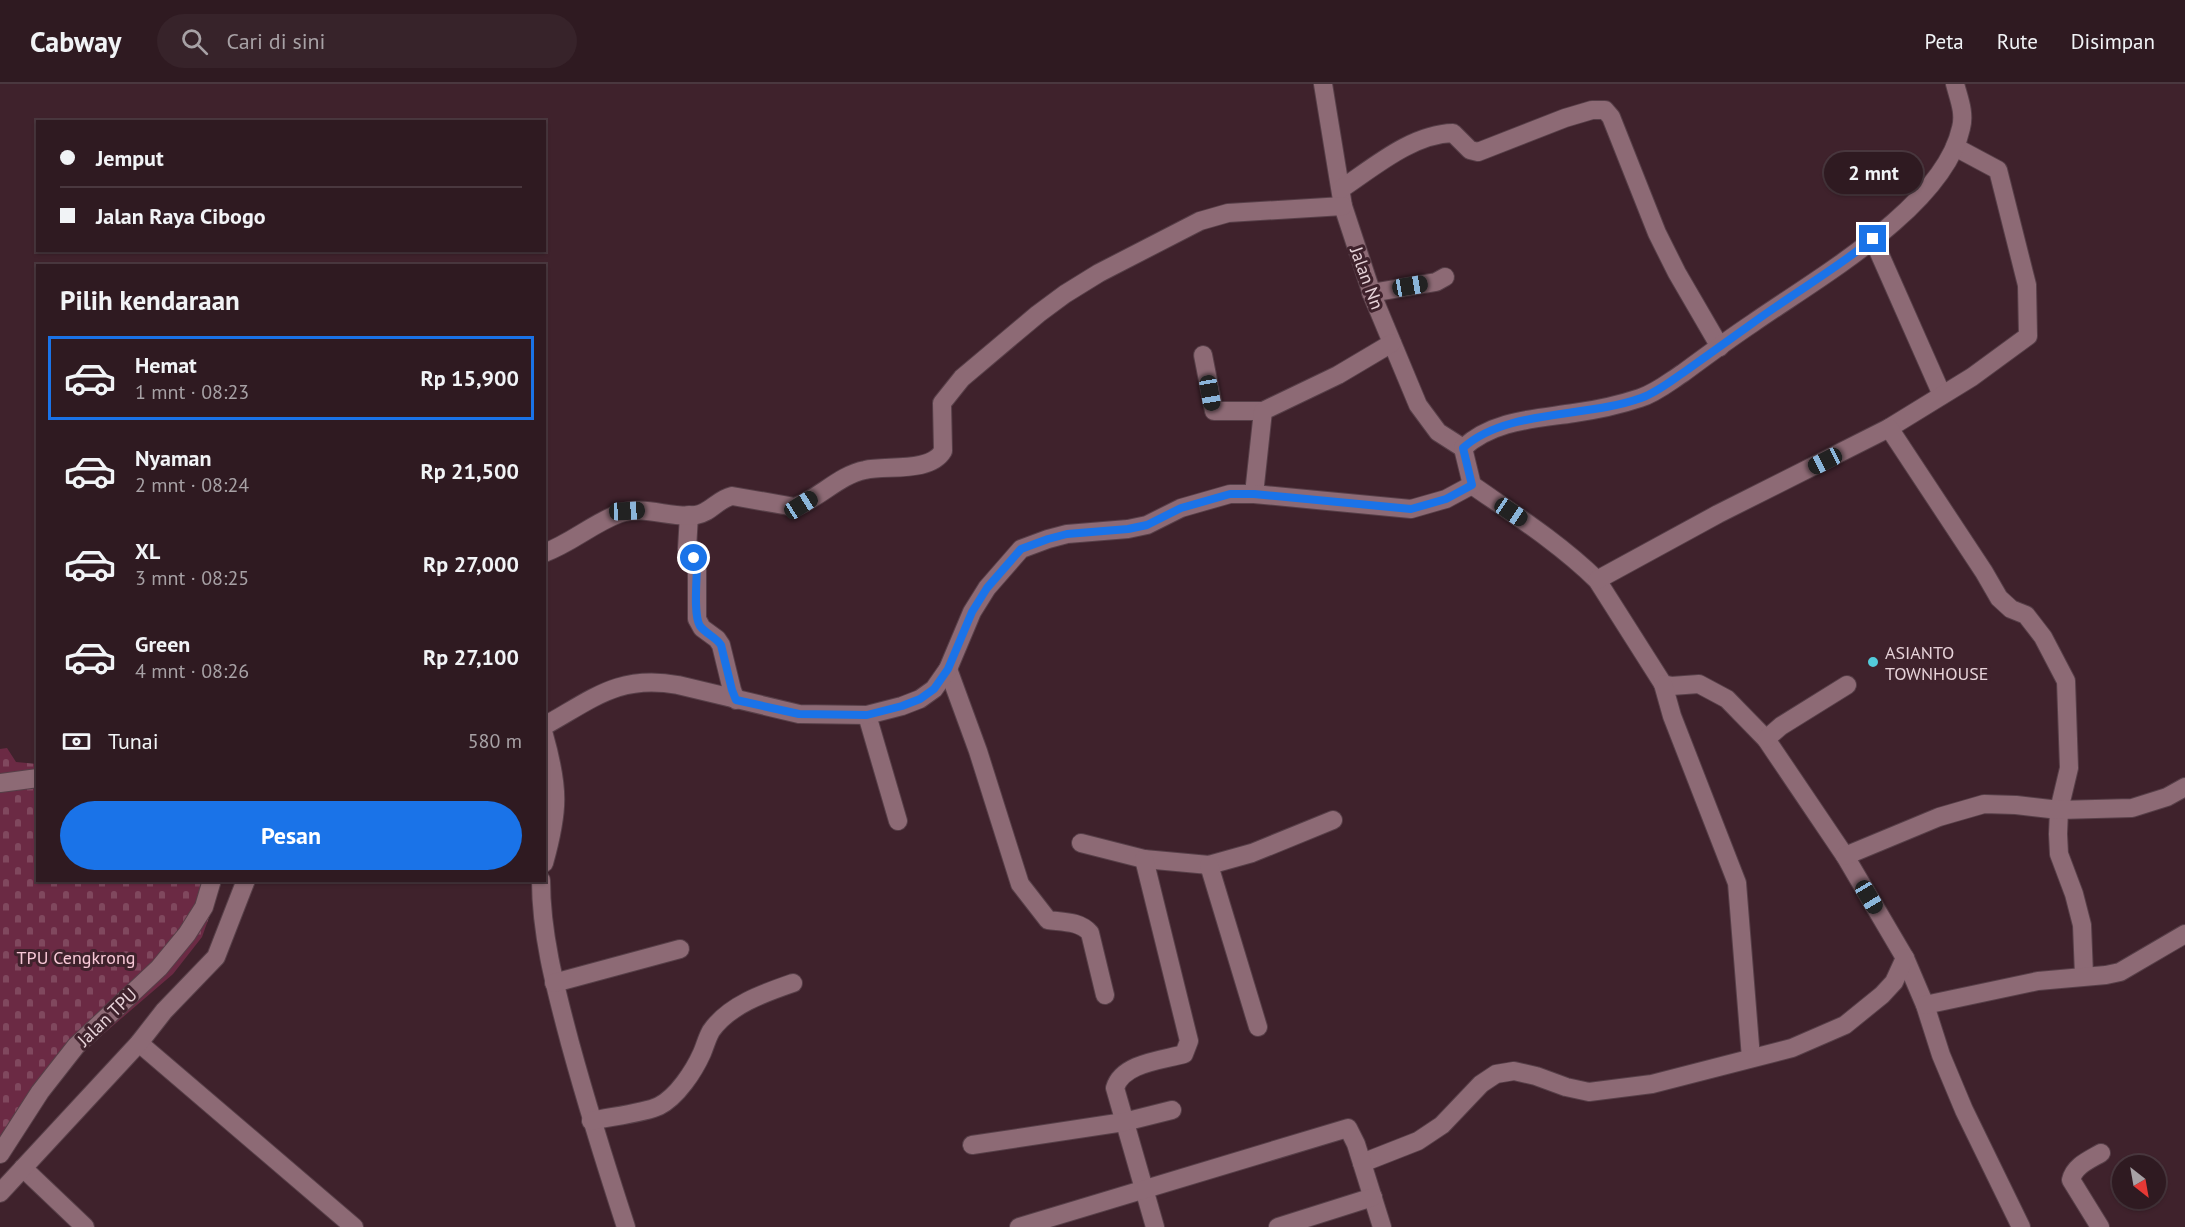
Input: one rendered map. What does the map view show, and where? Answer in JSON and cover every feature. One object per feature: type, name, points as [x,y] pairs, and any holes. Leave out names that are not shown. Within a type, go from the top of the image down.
[{"type":"street","name":"Jalan Nn","points":[[1323,84],[1342,198],[1371,293],[1419,405],[1438,432],[1463,448]]},
{"type":"street","points":[[1751,1058],[1737,883],[1672,716],[1663,684],[1597,580],[1530,525],[1472,485],[1463,448],[1470,442],[1512,422],[1596,410],[1641,398],[1660,389],[1842,264],[1908,210],[1937,176],[1955,147],[1962,128],[1963,113],[1955,84]]},
{"type":"street","points":[[546,552],[627,511],[701,514],[732,495],[795,507],[842,479],[863,470],[929,463],[939,457],[942,451],[941,415],[942,403],[946,396],[974,368],[1065,294],[1117,264],[1214,216],[1342,198],[1410,145],[1445,133],[1457,135],[1470,150],[1478,152],[1565,118],[1592,110],[1605,110],[1611,117],[1657,233],[1677,273],[1720,347]]},
{"type":"street","points":[[1597,580],[1718,514],[1889,428],[2028,336],[2027,285],[1998,170],[1955,147]]},
{"type":"street","points":[[1873,239],[1942,395]]},
{"type":"street","points":[[1371,293],[1436,282],[1444,277]]},
{"type":"street","points":[[1203,355],[1214,411],[1263,411],[1338,375],[1392,342]]},
{"type":"street","points":[[1254,494],[1263,411]]},
{"type":"street","points":[[1889,428],[1999,598],[2012,609],[2026,615],[2043,637],[2066,681],[2069,768],[2059,810],[2059,854],[2074,894],[2082,925],[2084,975]]},
{"type":"street","points":[[546,725],[616,686],[633,682],[661,682],[799,714],[867,715],[902,706],[920,699],[934,689],[948,669],[972,612],[987,588],[1021,549],[1067,534],[1128,529],[1147,525],[1191,505],[1230,494],[1254,494],[1411,509],[1446,499],[1472,485]]},
{"type":"street","points":[[689,515],[687,549],[697,564],[697,619],[702,628],[717,639],[721,645],[736,700]]},
{"type":"street","points":[[948,669],[978,751],[1020,884],[1048,920],[1070,922],[1085,928],[1090,933],[1105,995]]},
{"type":"street","points":[[1663,684],[1671,686],[1699,684],[1727,699],[1766,739],[1845,856],[1905,958],[1964,1110],[2021,1227]]},
{"type":"street","points":[[1766,739],[1782,726],[1847,685]]},
{"type":"street","points":[[867,715],[898,821]]},
{"type":"street","points":[[546,742],[554,771],[556,803],[553,831],[546,856]]},
{"type":"street","points":[[0,783],[36,778]]},
{"type":"street","points":[[1845,856],[1939,817],[1984,804],[2059,810],[2132,808],[2167,797],[2185,787]]},
{"type":"street","points":[[1081,843],[1144,859],[1209,865],[1252,853],[1333,820]]},
{"type":"street","points":[[1144,859],[1189,1041],[1184,1053],[1134,1068],[1118,1080],[1115,1088],[1155,1227]]},
{"type":"street","points":[[1209,865],[1258,1027]]},
{"type":"street","name":"Jalan TPU","points":[[0,1154],[40,1092],[76,1046],[159,968],[187,934],[204,907],[211,882]]},
{"type":"street","points":[[0,1193],[139,1043],[164,1011],[216,957],[245,882]]},
{"type":"street","points":[[541,882],[541,904],[554,982],[591,1121],[626,1227]]},
{"type":"street","points":[[1925,1005],[1953,997],[2038,981],[2120,972],[2185,934]]},
{"type":"street","points":[[554,982],[680,949]]},
{"type":"street","points":[[1362,1163],[1418,1141],[1442,1125],[1481,1084],[1496,1074],[1514,1071],[1536,1076],[1566,1088],[1589,1092],[1652,1084],[1792,1048],[1845,1025],[1882,996],[1894,982],[1905,958]]},
{"type":"street","points":[[591,1121],[658,1106],[676,1091],[690,1074],[710,1032],[728,1014],[760,994],[793,983]]},
{"type":"street","points":[[139,1043],[354,1227]]},
{"type":"street","points":[[972,1145],[1124,1122],[1172,1110]]},
{"type":"street","points":[[1019,1227],[1348,1128],[1362,1163],[1382,1227]]},
{"type":"street","points":[[2100,1227],[2071,1180],[2080,1166],[2101,1153]]},
{"type":"street","points":[[23,1168],[85,1227]]},
{"type":"street","points":[[1278,1227],[1373,1197]]},
{"type":"green space","name":"TPU Cengkrong","points":[[7,748],[16,762],[36,764],[36,882],[222,882],[202,937],[173,974],[80,1054],[0,1159],[0,749]]},
{"type":"place","name":"ASIANTO TOWNHOUSE","points":[[1873,662]]},
{"type":"route","points":[[694,558],[697,564],[697,619],[702,628],[717,639],[721,645],[736,700],[799,714],[867,715],[902,706],[920,699],[934,689],[948,669],[972,612],[987,588],[1021,549],[1033,543],[1067,534],[1084,534],[1147,525],[1181,508],[1230,494],[1254,494],[1411,509],[1430,505],[1472,485],[1463,448],[1470,442],[1512,422],[1596,410],[1641,398],[1660,389],[1752,323],[1842,264],[1873,239]]}]
